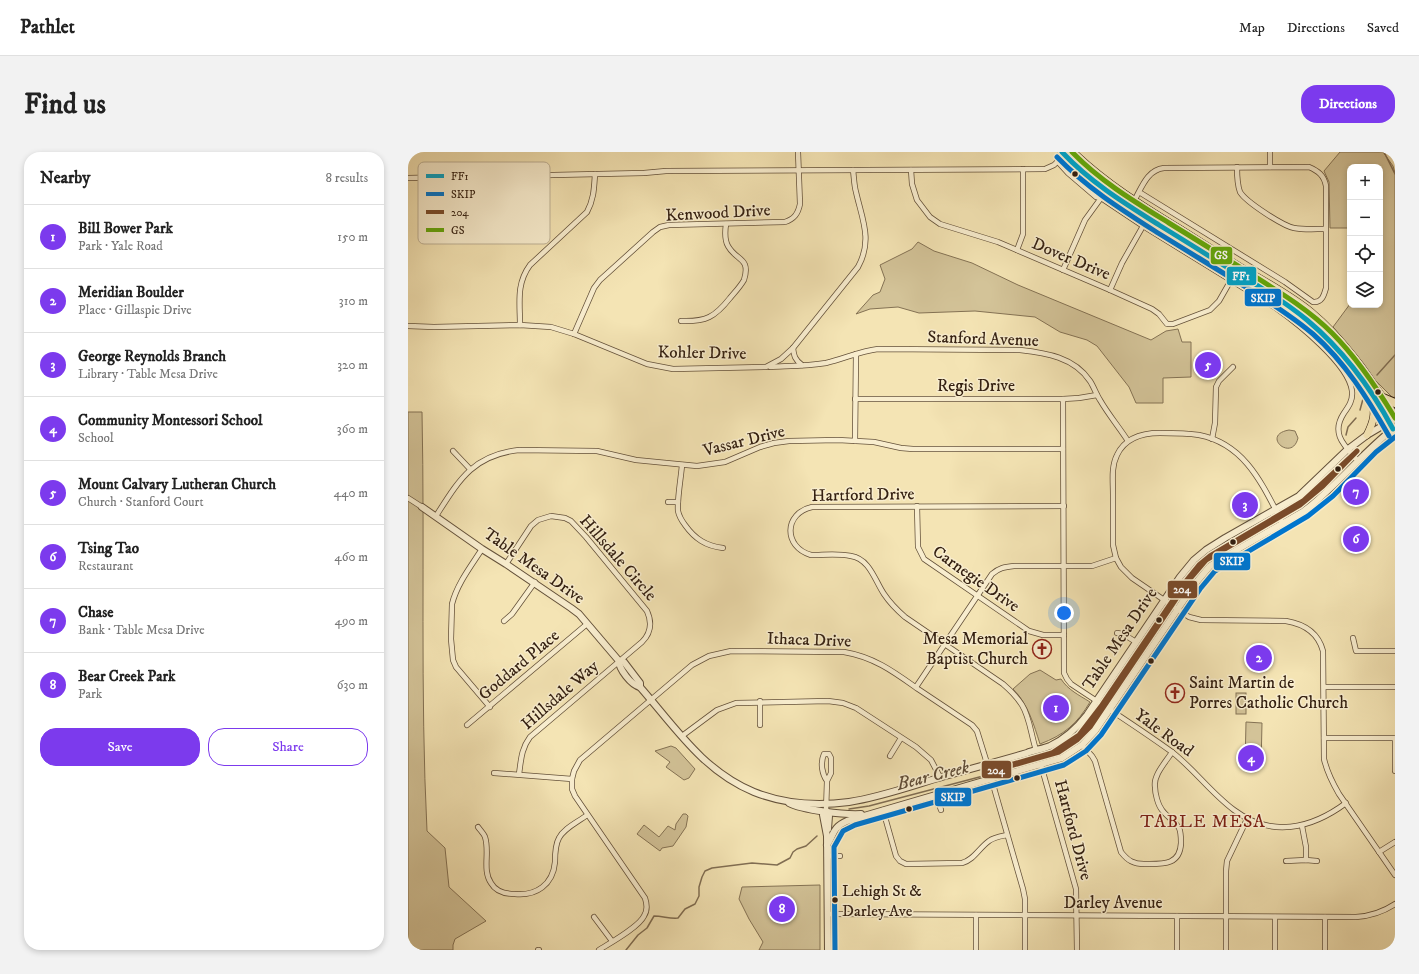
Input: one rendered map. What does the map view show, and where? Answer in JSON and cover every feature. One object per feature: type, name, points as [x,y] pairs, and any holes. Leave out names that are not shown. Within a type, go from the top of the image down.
[{"type":"highway","points":[[1383,398],[1395,403]]},
{"type":"main road","points":[[1073,152],[1132,204],[1302,316],[1340,352],[1394,424]]},
{"type":"main road","points":[[1065,153],[1096,183],[1281,290],[1312,313],[1346,347],[1362,367],[1383,398],[1394,424]]},
{"type":"main road","points":[[1367,435],[1374,419],[1375,412],[1373,397]]},
{"type":"street","points":[[798,152],[798,170]]},
{"type":"street","points":[[1270,152],[1270,167]]},
{"type":"street","points":[[550,175],[666,171],[1045,169],[1052,167],[1065,153]]},
{"type":"street","points":[[1058,162],[1078,182],[1096,196],[1276,308],[1296,323],[1329,354],[1346,377],[1351,388],[1351,401],[1341,417],[1338,430],[1340,440],[1358,461]]},
{"type":"street","points":[[1237,167],[1237,180],[1240,192],[1252,205],[1288,226],[1296,228],[1325,229]]},
{"type":"street","points":[[1132,204],[1139,192],[1149,175],[1154,170],[1159,168],[1309,167],[1316,170],[1323,176],[1326,186],[1325,294],[1320,301],[1313,302],[1285,282],[1139,192]]},
{"type":"street","points":[[1017,250],[1023,234],[1023,169]]},
{"type":"street","name":"Kenwood Drive","points":[[574,334],[594,288],[600,280],[653,232],[660,227],[668,225],[784,222],[790,220],[798,211],[800,204],[798,170]]},
{"type":"street","name":"Kohler Drive","points":[[408,326],[434,327],[520,325],[551,327],[574,334],[627,357],[658,367],[673,369],[766,367],[781,359],[793,348],[858,267],[863,258],[866,248],[865,229],[855,190],[853,170]]},
{"type":"street","name":"Dover Drive","points":[[912,170],[912,184],[917,200],[937,223],[981,236],[1110,290],[1152,309],[1159,314],[1167,324],[1171,325],[1210,310],[1219,301],[1231,280]]},
{"type":"street","points":[[520,325],[520,288],[525,272],[530,265],[586,214],[592,203],[595,174]]},
{"type":"street","points":[[408,178],[418,178]]},
{"type":"street","points":[[1063,270],[1085,220],[1101,198]]},
{"type":"street","points":[[682,321],[694,322],[717,313],[744,280],[746,266],[728,247],[726,241],[726,224]]},
{"type":"street","points":[[1110,290],[1122,263],[1143,226]]},
{"type":"street","points":[[793,348],[796,360],[802,365]]},
{"type":"street","name":"Stanford Avenue","points":[[766,367],[828,362],[878,349],[1020,350],[1037,352],[1056,356],[1076,367],[1090,381],[1097,395],[1128,441]]},
{"type":"street","points":[[855,441],[856,354]]},
{"type":"street","points":[[1212,438],[1215,423],[1216,387],[1219,381],[1233,367]]},
{"type":"street","name":"Regis Drive","points":[[855,399],[1063,399],[1097,395]]},
{"type":"street","name":"Yale Road","points":[[1063,399],[1064,673],[1067,679],[1071,684],[1172,752],[1192,769],[1229,806],[1247,819],[1261,824],[1277,827],[1302,826],[1315,822],[1346,804]]},
{"type":"street","name":"Table Mesa Drive","points":[[422,507],[482,549],[535,582],[579,614],[619,661],[619,666],[635,686],[640,687],[691,748],[706,762],[730,780],[757,793],[786,801],[827,803],[850,802],[940,777],[988,766],[1050,746],[1062,739],[1074,730],[1096,701],[1187,568],[1206,550],[1299,496],[1347,450],[1367,435],[1394,424]]},
{"type":"street","name":"Table Mesa Drive","points":[[827,845],[833,830],[846,821],[936,795],[991,777],[1041,765],[1062,758],[1082,745],[1095,732],[1194,585],[1210,566],[1221,558],[1283,524],[1315,503],[1394,424]]},
{"type":"street","points":[[1283,524],[1260,480],[1247,462],[1238,454],[1212,438],[1183,433],[1149,433],[1128,441],[1117,455],[1113,468],[1113,546],[1116,558],[1121,567],[1132,578],[1189,617],[1201,620],[1296,622],[1305,626],[1321,644],[1324,687],[1324,759],[1326,769],[1332,782],[1346,804],[1395,875]]},
{"type":"street","name":"Vassar Drive","points":[[436,516],[455,486],[470,469],[478,463],[495,455],[519,450],[597,451],[636,460],[697,466],[725,462],[760,447],[789,441],[874,442],[913,449],[1063,448]]},
{"type":"street","points":[[454,451],[470,469]]},
{"type":"street","points":[[682,465],[678,502],[678,513],[681,520],[697,539],[712,546],[723,548]]},
{"type":"street","points":[[408,498],[422,507]]},
{"type":"street","points":[[668,502],[678,502]]},
{"type":"street","name":"Carnegie Drive","points":[[917,506],[918,547],[920,554],[927,562],[1029,631],[1043,635],[1064,635]]},
{"type":"street","name":"Hartford Drive","points":[[1036,750],[1027,717],[1022,705],[1014,695],[988,673],[912,622],[892,606],[863,561],[851,556],[806,554],[800,550],[792,538],[790,531],[795,517],[805,508],[812,507],[1064,506]]},
{"type":"street","name":"Hillsdale Circle","points":[[506,564],[532,526],[538,520],[550,516],[558,516],[571,522],[647,611],[650,617],[650,628],[646,638],[619,661]]},
{"type":"street","points":[[482,549],[457,589],[453,599],[452,653],[456,667],[490,707]]},
{"type":"street","points":[[916,687],[992,574],[997,570],[1003,567],[1014,566],[1092,566],[1116,558]]},
{"type":"street","points":[[504,621],[512,614],[535,582]]},
{"type":"street","name":"Goddard Place","points":[[467,725],[587,624]]},
{"type":"street","points":[[1116,633],[1122,634],[1136,642]]},
{"type":"street","points":[[1353,638],[1356,651],[1395,651]]},
{"type":"street","name":"Ithaca Drive","points":[[572,779],[574,771],[580,760],[650,699],[700,660],[721,652],[731,651],[844,652],[857,654],[884,666],[972,726],[977,731],[1023,889],[1025,899],[1025,950]]},
{"type":"street","name":"Hillsdale Way","points":[[520,774],[522,751],[525,743],[530,737],[619,661]]},
{"type":"street","points":[[1324,687],[1395,687]]},
{"type":"street","points":[[760,701],[760,725]]},
{"type":"street","points":[[682,736],[718,710],[736,702],[828,701],[843,703],[856,708],[916,747],[932,760],[940,777]]},
{"type":"street","points":[[890,756],[901,738]]},
{"type":"street","points":[[1324,738],[1395,738],[1395,771]]},
{"type":"street","points":[[1082,745],[1095,760],[1121,852],[1125,858],[1131,862],[1141,864],[1165,864],[1170,862],[1179,854],[1181,847],[1179,828],[1162,810],[1155,788],[1157,775],[1172,752]]},
{"type":"street","points":[[827,781],[823,774],[824,754],[829,754],[831,758],[831,773],[827,781],[826,811],[823,815],[827,836],[828,950]]},
{"type":"street","name":"Hartford Drive","points":[[1041,765],[1076,889],[1077,950]]},
{"type":"street","points":[[494,772],[572,779],[572,789],[575,796],[645,898],[647,903],[644,918],[599,950]]},
{"type":"street","points":[[936,795],[941,810]]},
{"type":"street","name":"Table Mesa Drive","points":[[786,801],[796,807],[857,814],[870,814]]},
{"type":"street","points":[[883,810],[896,856],[900,861],[906,864],[962,864],[967,862],[975,855],[989,840],[1007,834]]},
{"type":"street","points":[[478,828],[485,837],[487,866],[490,882],[495,888],[506,894],[530,894],[544,886],[550,880],[553,872],[559,837],[587,815]]},
{"type":"street","points":[[1226,950],[1227,860],[1247,819]]},
{"type":"street","points":[[1302,826],[1306,847],[1306,860]]},
{"type":"street","points":[[1379,852],[1395,842]]},
{"type":"street","points":[[827,856],[840,856]]},
{"type":"street","points":[[1286,861],[1306,860],[1318,862]]},
{"type":"street","name":"Darley Avenue","points":[[828,914],[1325,917],[1364,916],[1380,912],[1395,904]]},
{"type":"street","points":[[976,915],[976,950]]},
{"type":"street","points":[[1177,916],[1177,950]]},
{"type":"street","points":[[594,917],[612,941]]},
{"type":"street","points":[[1275,917],[1275,950]]},
{"type":"street","points":[[1325,917],[1325,950]]},
{"type":"shaded area","points":[[1340,152],[1383,152],[1393,166],[1395,173],[1395,397],[1393,398],[1375,380],[1364,364],[1333,327],[1347,308],[1383,308],[1383,164],[1347,164],[1347,228],[1330,228],[1329,182],[1324,171]]},
{"type":"shaded area","points":[[918,242],[934,251],[972,263],[1018,285],[1151,340],[1166,331],[1178,329],[1182,342],[1191,342],[1191,377],[1163,378],[1163,403],[1136,403],[1129,387],[1097,346],[1087,340],[1060,332],[1035,317],[975,311],[919,313],[898,307],[870,309],[856,314],[873,295],[880,292],[885,279],[880,265],[912,249]]},
{"type":"shaded area","points":[[408,412],[422,412],[423,674],[427,831],[445,848],[449,887],[486,921],[455,939],[453,950],[408,950]]},
{"type":"shaded area","points":[[1289,430],[1295,431],[1298,438],[1295,445],[1290,448],[1285,448],[1280,445],[1277,437],[1281,433]]},
{"type":"shaded area","points":[[1040,670],[1056,680],[1061,679],[1070,689],[1090,702],[1075,723],[1063,733],[1040,744],[1027,708],[1013,689],[1030,674]]},
{"type":"shaded area","points":[[1236,693],[1246,693],[1246,714],[1236,714]]},
{"type":"shaded area","points":[[1246,722],[1262,723],[1261,767],[1245,767]]},
{"type":"shaded area","points":[[671,746],[676,748],[695,769],[689,778],[684,780],[666,767],[670,762],[655,751]]},
{"type":"shaded area","points":[[683,814],[688,816],[686,827],[673,846],[662,848],[660,851],[637,834],[644,825],[659,837],[668,826],[675,830],[676,824]]},
{"type":"shaded area","points":[[820,885],[820,950],[759,950],[763,942],[739,899],[742,887]]},
{"type":"waterway","name":"Bear Creek","points":[[1384,152],[1395,174]]},
{"type":"waterway","name":"Bear Creek","points":[[1377,375],[1395,355]]},
{"type":"waterway","name":"Bear Creek","points":[[1360,410],[1363,399]]},
{"type":"waterway","name":"Bear Creek","points":[[1346,435],[1348,427],[1356,418]]},
{"type":"waterway","name":"Bear Creek","points":[[1285,515],[1318,492],[1346,463]]},
{"type":"waterway","name":"Bear Creek","points":[[1174,600],[1192,574],[1208,558],[1274,521]]},
{"type":"waterway","name":"Bear Creek","points":[[1107,701],[1167,610]]},
{"type":"waterway","name":"Bear Creek","points":[[849,809],[869,806],[1006,770],[1046,755],[1071,743],[1086,729],[1100,711]]},
{"type":"waterway","name":"Bear Creek","points":[[626,950],[638,935],[647,928],[654,916],[678,918],[685,909],[695,904],[699,896],[699,887],[705,871],[712,868],[752,863],[777,865],[790,858],[793,852],[806,846],[817,836]]},
{"type":"transit line","name":"FF1","points":[[1062,152],[1084,173],[1120,200],[1273,295],[1307,320],[1333,344],[1355,370],[1366,384],[1393,429]]},
{"type":"transit line","name":"GS","points":[[1072,152],[1106,182],[1143,207],[1280,292],[1312,315],[1332,333],[1350,353],[1374,385],[1395,418]]},
{"type":"transit line","name":"SKIP","points":[[1057,157],[1080,179],[1118,207],[1269,302],[1296,320],[1313,334],[1346,369],[1373,408],[1389,436]]},
{"type":"transit line","name":"SKIP","points":[[835,950],[834,847],[843,831],[855,825],[1064,765],[1086,751],[1101,735],[1200,589],[1215,571],[1308,516],[1333,496],[1376,452],[1395,437]]},
{"type":"transit line","name":"204","points":[[1357,451],[1323,486],[1300,505],[1206,560],[1188,581],[1090,727],[1077,740],[1059,752],[996,770],[1052,753],[1079,735],[1102,705],[1186,581],[1199,565],[1210,556],[1303,501],[1357,451]]},
{"type":"place","name":"Mount Calvary Lutheran Church","points":[[1208,365]]},
{"type":"place","name":"Chase","points":[[1356,492]]},
{"type":"place","name":"George Reynolds Branch","points":[[1245,505]]},
{"type":"place","name":"Tsing Tao","points":[[1356,539]]},
{"type":"place","name":"Mesa Memorial Baptist Church","points":[[1042,649]]},
{"type":"place","name":"Meridian Boulder","points":[[1259,658]]},
{"type":"place","name":"Saint Martin de Porres Catholic Church","points":[[1175,693]]},
{"type":"place","name":"Bill Bower Park","points":[[1056,708]]},
{"type":"place","name":"Community Montessori School","points":[[1251,758]]},
{"type":"place","name":"Lehigh St & Darley Ave","points":[[835,900]]},
{"type":"place","name":"Bear Creek Park","points":[[782,909]]},
{"type":"district","name":"TABLE MESA","points":[[1203,822]]}]
